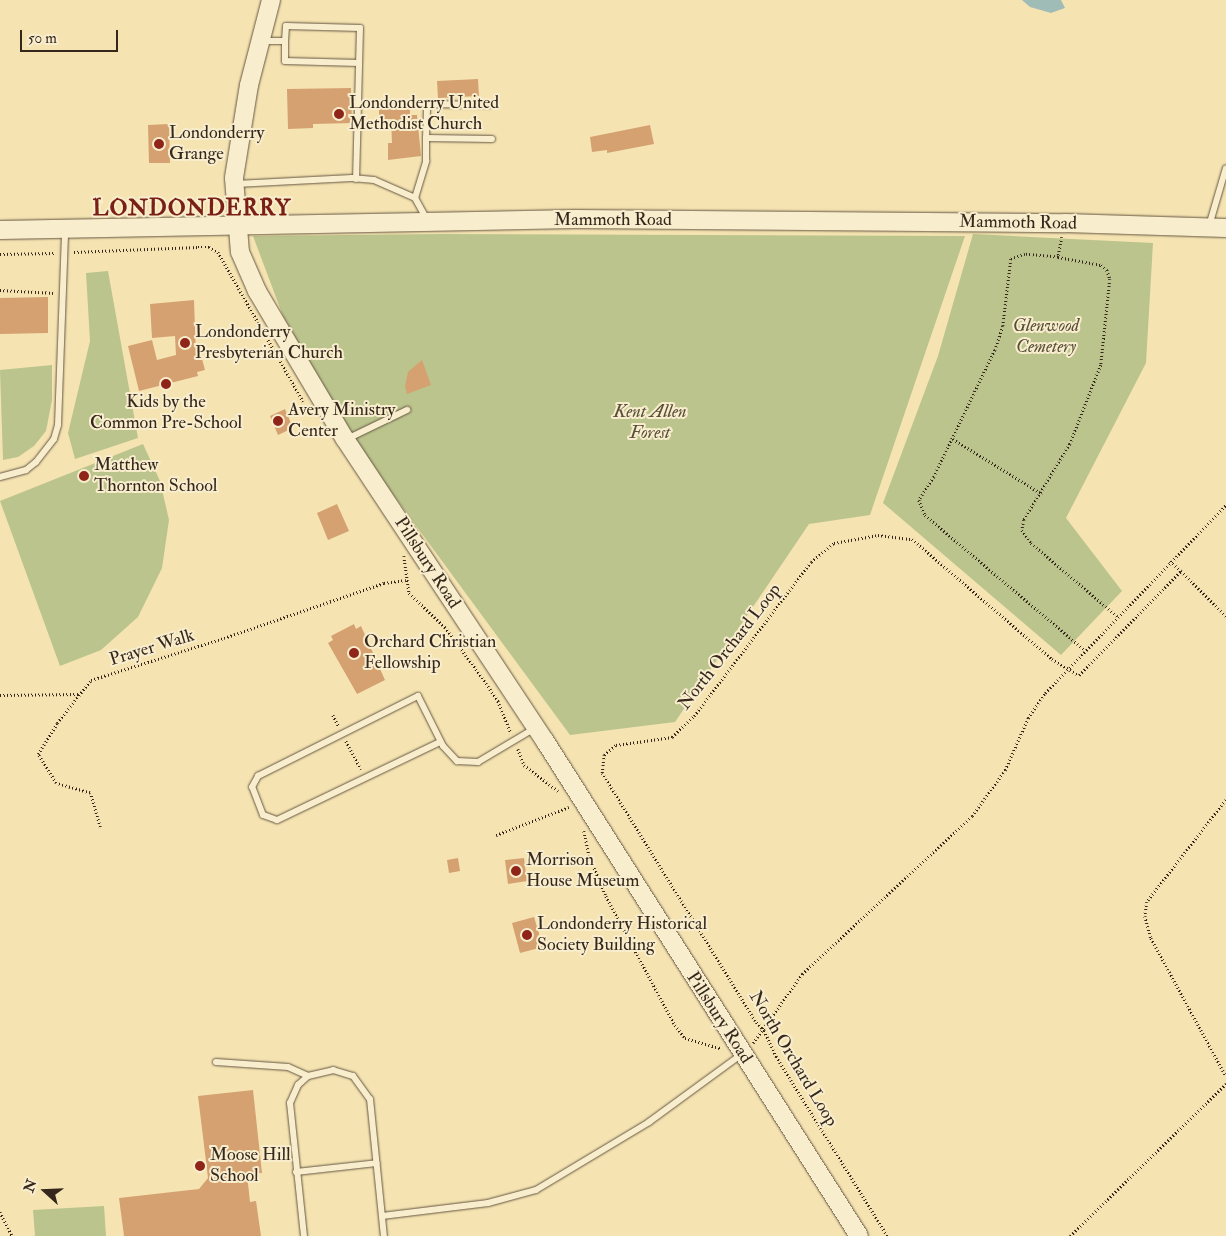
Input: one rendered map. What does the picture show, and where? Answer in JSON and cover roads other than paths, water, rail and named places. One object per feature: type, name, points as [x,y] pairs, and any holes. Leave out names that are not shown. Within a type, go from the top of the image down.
[{"type":"street","name":"Pillsbury Road","points":[[271,0],[247,95],[234,184],[240,252],[257,291],[346,439],[536,727],[573,805],[742,1054],[859,1236]]},
{"type":"street","name":"Mammoth Road","points":[[0,230],[576,219],[1065,223],[1217,228]]},
{"type":"lane","points":[[356,178],[360,28],[286,26],[285,61],[359,63]]},
{"type":"lane","points":[[260,40],[285,41]]},
{"type":"lane","points":[[415,198],[426,161],[427,104],[488,104]]},
{"type":"lane","points":[[426,138],[492,139]]},
{"type":"lane","points":[[1217,228],[1226,168]]},
{"type":"lane","points":[[234,184],[356,178],[374,180],[415,198],[429,222]]},
{"type":"lane","points":[[0,477],[26,470],[46,452],[54,439],[60,408],[65,228]]},
{"type":"lane","points":[[346,439],[407,410]]},
{"type":"lane","points":[[440,742],[276,820],[263,815],[252,787],[258,776],[418,696],[440,742],[457,761],[478,762],[536,727]]},
{"type":"lane","points":[[382,1216],[488,1203],[536,1190],[649,1122],[742,1054]]},
{"type":"lane","points":[[216,1062],[288,1067],[308,1076]]},
{"type":"lane","points":[[304,1236],[290,1103],[298,1085],[308,1076],[326,1070],[340,1071],[353,1076],[363,1086],[371,1106],[384,1236]]},
{"type":"lane","points":[[296,1172],[377,1163]]},
{"type":"water","points":[[1022,0],[1061,0],[1065,8],[1051,13],[1030,7]]},
{"type":"place","name":"Londonderry United Methodist Church","points":[[339,114]]},
{"type":"place","name":"Londonderry Grange","points":[[159,144]]},
{"type":"place","name":"Londonderry Presbyterian Church","points":[[185,343]]},
{"type":"place","name":"Kids by the Common Pre-School","points":[[166,384]]},
{"type":"place","name":"Avery Ministry Center","points":[[278,421]]},
{"type":"place","name":"Matthew Thornton School","points":[[84,476]]},
{"type":"place","name":"Orchard Christian Fellowship","points":[[354,653]]},
{"type":"place","name":"Morrison House Museum","points":[[516,871]]},
{"type":"place","name":"Londonderry Historical Society Building","points":[[527,935]]},
{"type":"place","name":"Moose Hill School","points":[[200,1166]]},
{"type":"district","name":"LONDONDERRY","points":[[192,209]]},
{"type":"park label","name":"Glenwood Cemetery","points":[[1046,337]]},
{"type":"park label","name":"Kent Allen Forest","points":[[650,423]]}]
